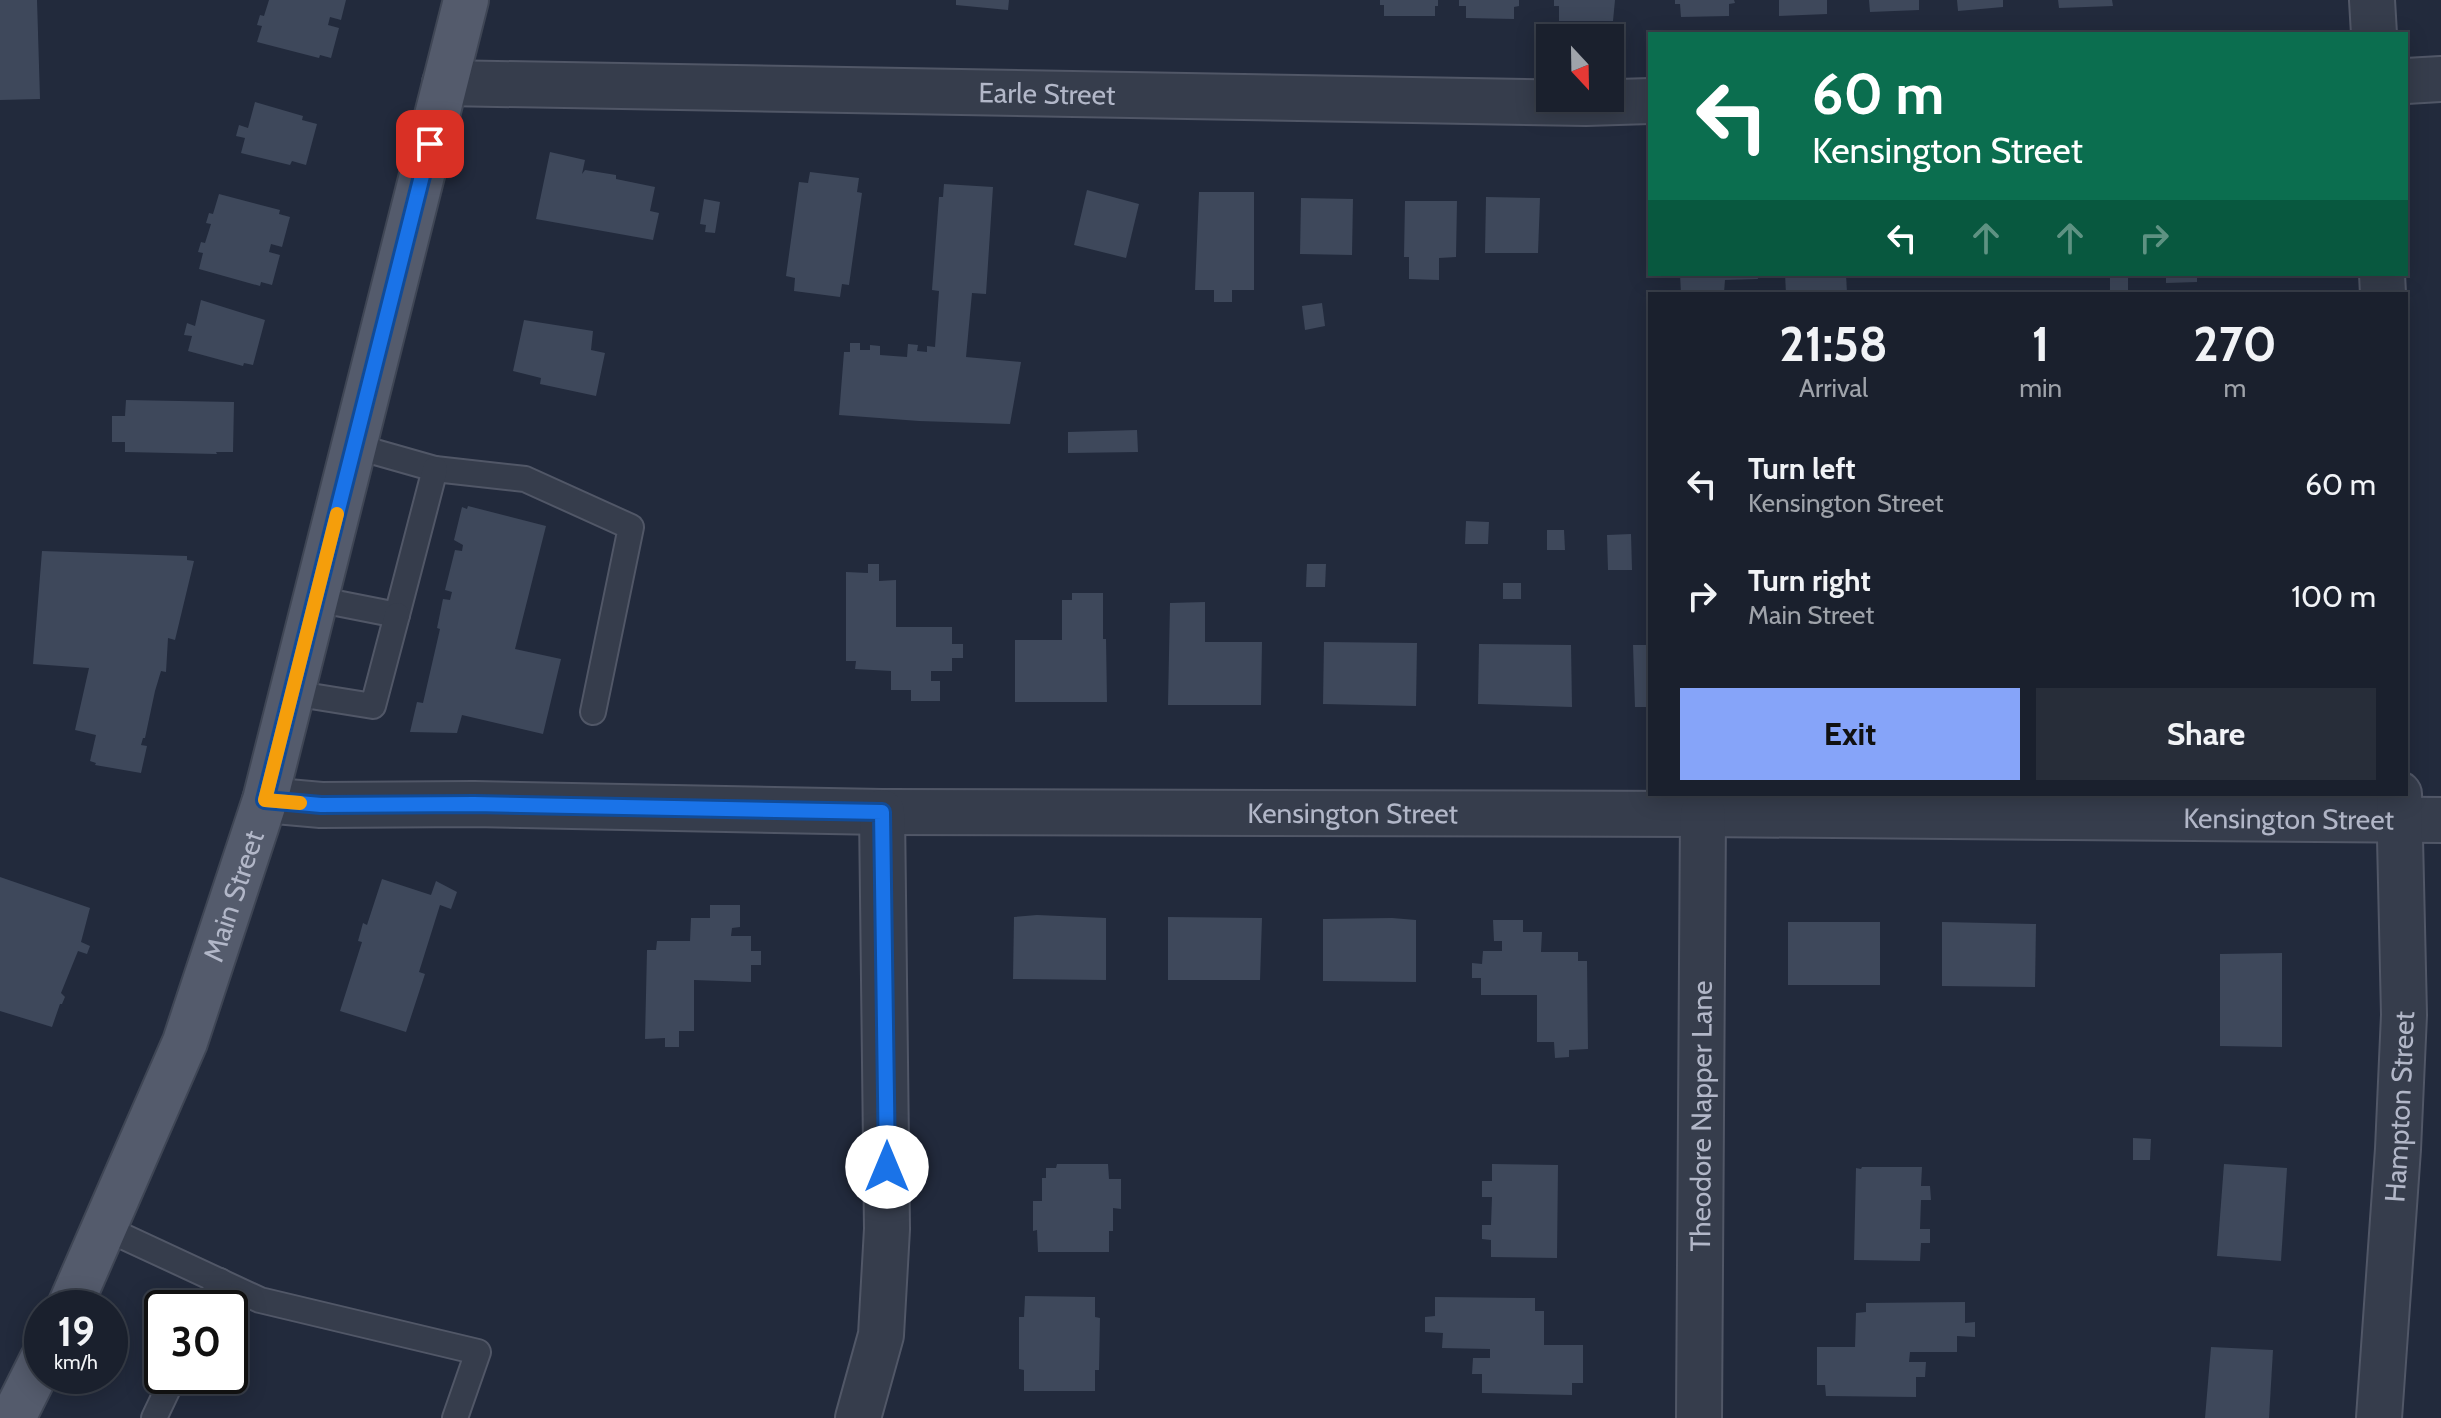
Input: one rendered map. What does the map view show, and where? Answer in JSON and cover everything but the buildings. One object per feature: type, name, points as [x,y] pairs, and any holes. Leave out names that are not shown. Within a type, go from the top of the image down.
[{"type":"main road","name":"Main Street","points":[[77,1290],[185,1042],[265,800],[466,0]]},
{"type":"main road","points":[[13,1418],[25,1394]]},
{"type":"street","points":[[2372,0],[2374,32]]},
{"type":"street","points":[[2408,81],[2441,79]]},
{"type":"street","name":"Earle Street","points":[[445,83],[1586,103],[1648,101]]},
{"type":"street","name":"Kensington Street","points":[[265,800],[321,805],[474,804],[882,812],[1703,814],[2413,811]]},
{"type":"street","name":"Hampton Street","points":[[2379,1418],[2398,1149],[2413,811]]},
{"type":"street","points":[[858,1418],[881,1335],[887,1229],[882,812]]},
{"type":"street","name":"Theodore Napper Lane","points":[[1699,1418],[1703,814]]},
{"type":"lane","points":[[354,446],[435,469],[525,479],[631,527],[593,712]]},
{"type":"lane","points":[[292,693],[373,706],[435,469]]},
{"type":"lane","points":[[316,599],[397,615]]},
{"type":"lane","points":[[105,1228],[260,1300],[478,1352],[455,1418]]},
{"type":"lane","points":[[216,1290],[220,1281]]},
{"type":"lane","points":[[154,1418],[165,1394]]},
{"type":"slow traffic","points":[[300,803],[265,800],[337,514]]},
{"type":"route","points":[[430,144],[265,800],[321,805],[474,804],[882,812],[887,1167]]}]
